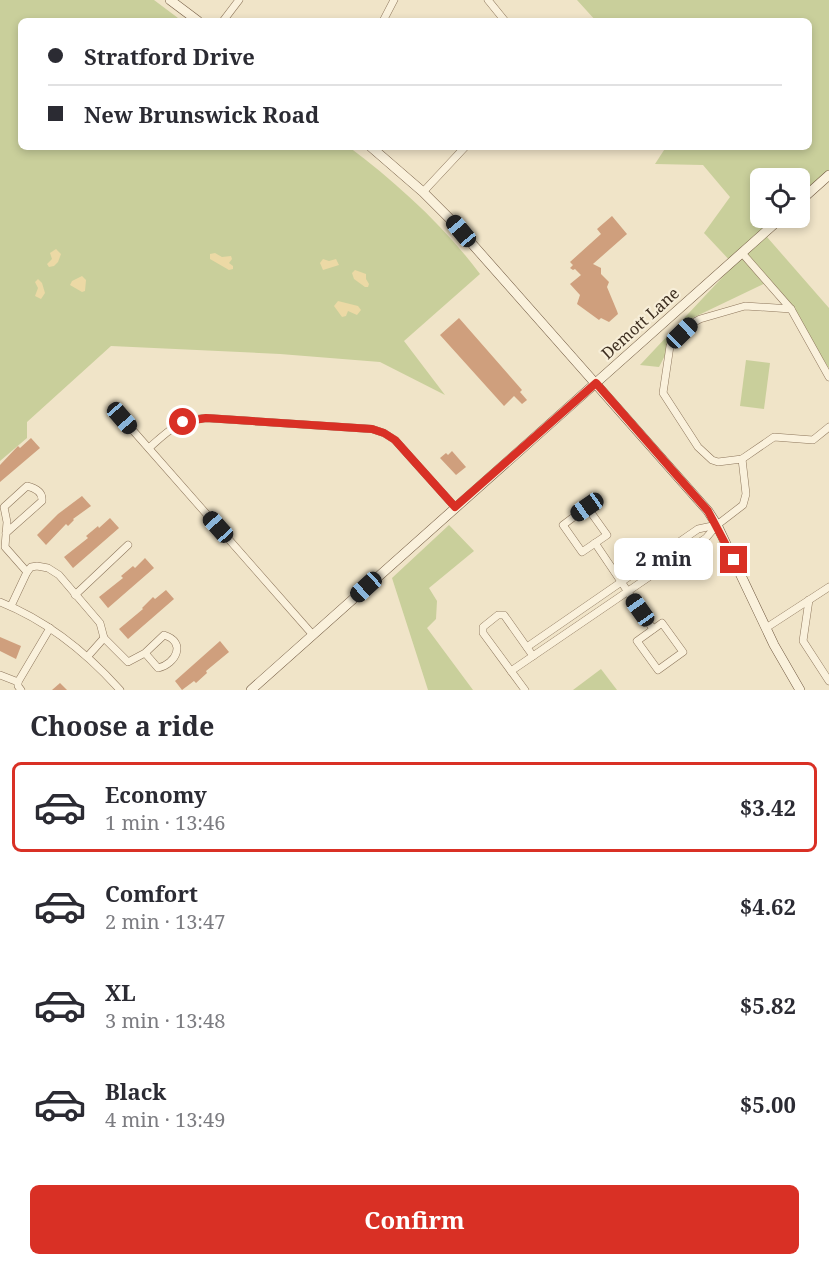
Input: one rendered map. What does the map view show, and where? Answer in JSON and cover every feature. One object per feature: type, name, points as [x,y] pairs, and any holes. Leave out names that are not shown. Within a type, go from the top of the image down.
[{"type":"street","points":[[170,0],[194,18]]},
{"type":"street","points":[[225,18],[239,0]]},
{"type":"street","points":[[385,18],[394,0]]},
{"type":"street","points":[[488,0],[503,18]]},
{"type":"street","points":[[374,150],[451,220],[701,502],[717,525],[766,628],[800,690]]},
{"type":"street","points":[[423,192],[462,150]]},
{"type":"street","points":[[810,192],[829,174]]},
{"type":"street","name":"Demott Lane","points":[[251,690],[770,228]]},
{"type":"street","points":[[742,253],[791,309],[829,377]]},
{"type":"street","points":[[791,309],[745,306],[700,319],[691,324],[670,346],[662,388],[665,398],[698,447],[707,457],[718,462],[742,459],[774,437],[813,440],[829,427]]},
{"type":"street","points":[[122,418],[313,635]]},
{"type":"street","points":[[148,448],[174,426],[191,419],[206,418],[372,429],[395,440],[455,507]]},
{"type":"street","points":[[511,671],[706,538],[717,525],[743,505],[746,494],[742,459]]},
{"type":"street","points":[[6,533],[42,501],[36,489],[27,486],[4,507],[7,522],[6,533],[5,547],[27,572]]},
{"type":"street","points":[[587,507],[607,535],[595,543],[582,552],[563,525],[587,507]]},
{"type":"street","points":[[527,646],[698,529],[717,525]]},
{"type":"street","points":[[595,543],[653,629]]},
{"type":"street","points":[[75,595],[128,545]]},
{"type":"street","points":[[11,606],[31,567],[48,568],[59,575],[100,623],[104,638],[128,662],[145,653],[164,635],[168,636],[178,651],[165,666],[158,668],[145,653]]},
{"type":"street","points":[[766,628],[829,587]]},
{"type":"street","points":[[809,600],[803,641],[828,676]]},
{"type":"street","points":[[0,602],[50,628],[88,656],[120,690]]},
{"type":"street","points":[[525,690],[483,633],[485,624],[498,615],[504,615],[533,656]]},
{"type":"street","points":[[662,623],[683,652],[658,670],[637,641],[653,629],[662,623]]},
{"type":"street","points":[[21,690],[18,682],[50,628]]},
{"type":"street","points":[[88,656],[104,638]]},
{"type":"street","points":[[0,675],[18,682]]},
{"type":"green space","points":[[0,0],[154,0],[178,18],[18,18],[18,150],[353,150],[385,175],[436,223],[480,274],[404,341],[445,395],[380,362],[280,354],[111,346],[27,422],[27,438],[0,461]]},
{"type":"green space","points":[[577,0],[829,0],[829,179],[810,197],[810,168],[750,168],[750,228],[776,228],[767,237],[829,308],[829,368],[770,281],[682,323],[659,367],[640,365],[734,265],[704,233],[730,197],[703,165],[655,164],[664,150],[812,150],[812,18],[593,18]]},
{"type":"green space","points":[[746,360],[770,363],[764,409],[740,406]]},
{"type":"green space","points":[[449,525],[474,551],[429,588],[437,601],[436,619],[427,628],[473,690],[428,690],[392,578]]},
{"type":"green space","points":[[601,669],[617,690],[573,690]]},
{"type":"sand","points":[[56,249],[61,254],[58,262],[49,267],[47,264],[52,259],[50,253]]},
{"type":"sand","points":[[215,253],[222,257],[231,256],[229,263],[233,269],[229,270],[210,259],[210,254]]},
{"type":"sand","points":[[323,259],[329,261],[336,259],[339,265],[323,270],[320,263]]},
{"type":"sand","points":[[355,270],[366,274],[368,287],[354,279],[352,273]]},
{"type":"sand","points":[[82,276],[86,280],[85,291],[82,292],[70,285],[72,281]]},
{"type":"sand","points":[[38,279],[45,293],[41,299],[35,296],[38,288],[35,282]]},
{"type":"sand","points":[[338,301],[358,306],[361,310],[357,315],[348,311],[346,316],[342,317],[334,306]]},
{"type":"building","points":[[612,216],[627,234],[593,264],[601,268],[601,274],[609,282],[607,287],[618,314],[609,322],[601,318],[599,320],[577,304],[580,295],[570,284],[581,275],[575,269],[570,268],[573,265],[570,262],[601,234],[597,229]]},
{"type":"building","points":[[459,318],[522,390],[520,392],[527,400],[522,404],[514,396],[504,406],[440,335]]},
{"type":"building","points":[[31,438],[40,448],[0,482],[0,465],[18,446],[20,448]]},
{"type":"building","points":[[452,451],[466,467],[456,475],[440,458]]},
{"type":"building","points":[[82,496],[91,506],[73,519],[68,526],[66,524],[46,545],[37,535],[58,514]]},
{"type":"building","points":[[110,518],[119,528],[73,568],[64,557]]},
{"type":"building","points":[[145,558],[154,568],[108,608],[99,597]]},
{"type":"building","points":[[166,590],[174,599],[128,639],[119,629],[143,609],[153,597],[155,599]]},
{"type":"building","points":[[0,637],[21,646],[16,659],[0,651]]},
{"type":"building","points":[[220,641],[229,652],[206,671],[207,673],[196,683],[194,681],[182,690],[175,681]]},
{"type":"building","points":[[60,683],[67,690],[52,690]]},
{"type":"route","points":[[183,422],[206,418],[372,429],[395,440],[455,507],[596,383],[708,511],[734,560]]}]
